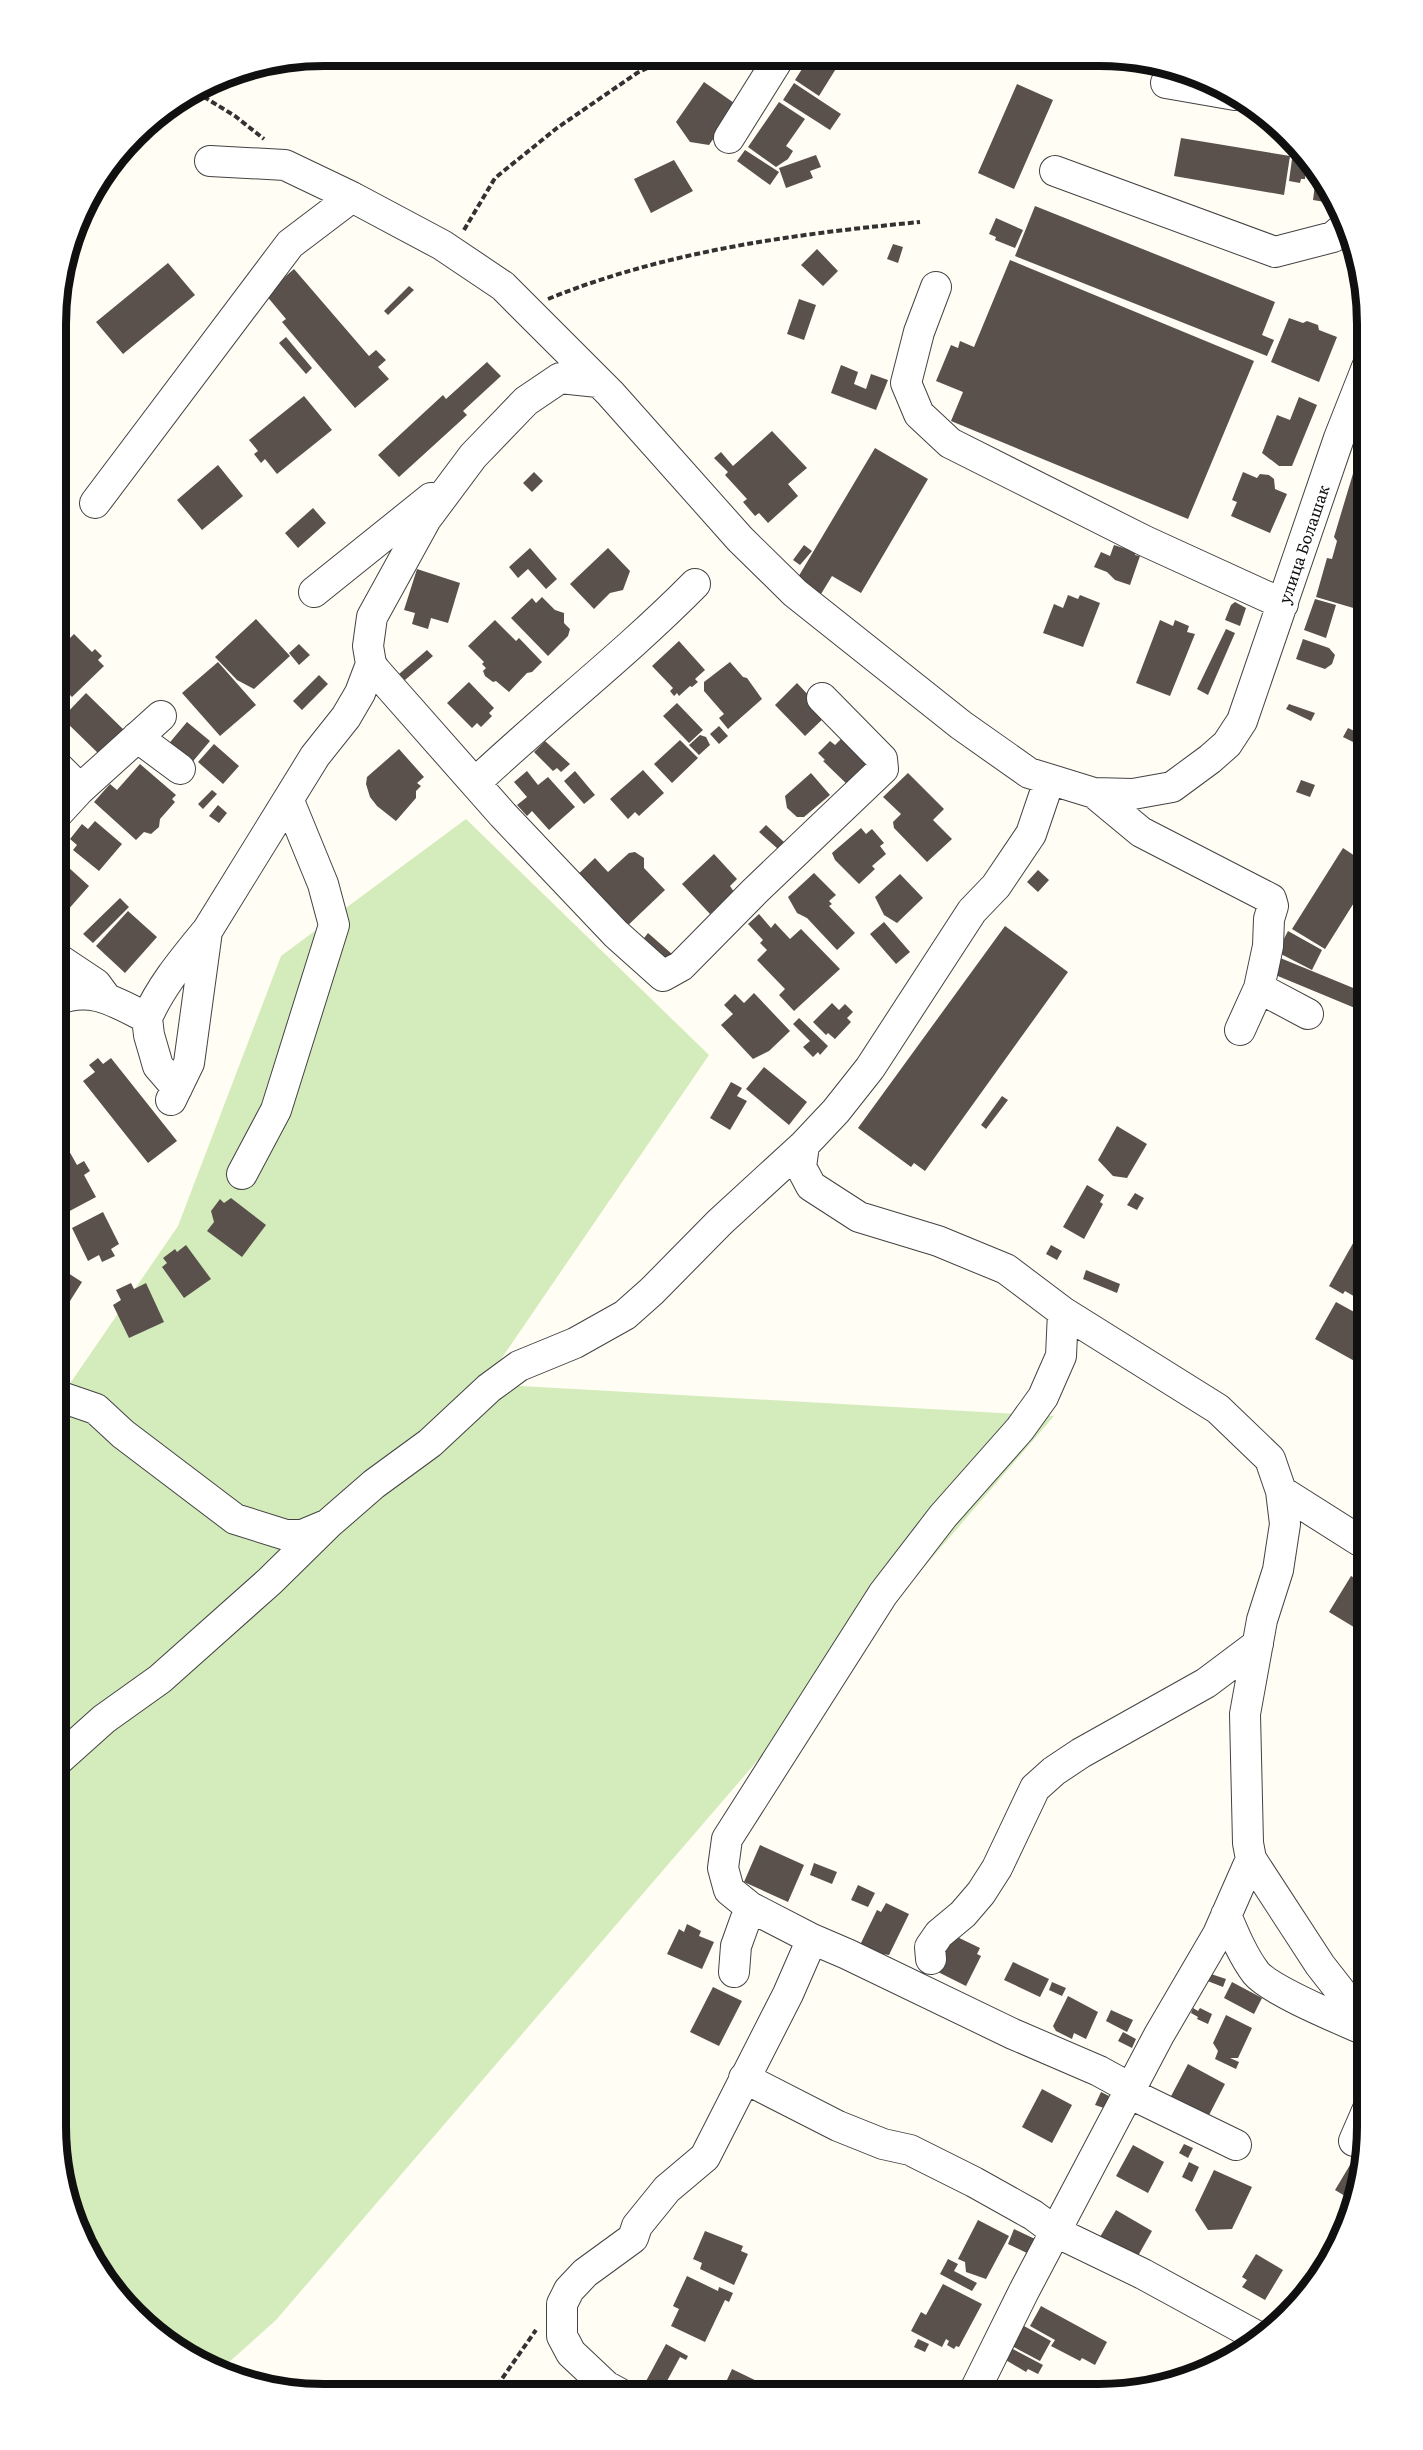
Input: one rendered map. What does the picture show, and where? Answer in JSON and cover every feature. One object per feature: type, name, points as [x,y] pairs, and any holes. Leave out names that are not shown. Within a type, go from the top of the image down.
[{"type":"street","points":[[729,138],[774,66]]},
{"type":"street","points":[[1166,83],[1207,90]]},
{"type":"street","points":[[210,161],[285,165],[352,197],[452,252],[503,286],[598,382],[740,539],[795,593],[961,725],[1029,774],[1094,793],[1141,832],[1271,900],[1273,906],[1269,919],[1268,946],[1259,988],[1240,1030]]},
{"type":"street","points":[[1055,171],[1275,252],[1333,237],[1339,231]]},
{"type":"street","points":[[95,503],[290,244],[352,197]]},
{"type":"street","points":[[936,287],[919,332],[906,384],[919,414],[950,443],[1145,541],[1283,603]]},
{"type":"street","points":[[598,382],[560,378],[526,401],[473,456],[452,482],[426,519],[372,617],[368,646],[371,664],[387,686],[475,783],[616,934],[663,976],[681,966],[755,891],[883,769],[882,759],[822,698]]},
{"type":"street","name":"улица Болашак","points":[[1094,793],[1133,794],[1172,787],[1227,744],[1242,721],[1339,438],[1357,394]]},
{"type":"street","points":[[314,592],[452,482]]},
{"type":"street","points":[[475,783],[524,736],[664,615],[695,584]]},
{"type":"street","points":[[207,931],[189,1063],[174,1094],[158,1066],[149,1035],[147,1018],[155,1001],[179,965],[207,931],[315,756],[346,717],[360,693],[371,664]]},
{"type":"street","points":[[66,804],[161,716]]},
{"type":"street","points":[[137,738],[180,769]]},
{"type":"street","points":[[66,775],[80,789]]},
{"type":"street","points":[[66,1753],[104,1719],[160,1679],[270,1581],[327,1524],[374,1484],[430,1443],[489,1388],[519,1366],[575,1343],[625,1315],[720,1222],[804,1145],[836,1111],[870,1068],[972,912],[996,886],[1025,843],[1031,834],[1049,781]]},
{"type":"street","points":[[242,1174],[276,1110],[334,925],[323,884],[289,801]]},
{"type":"street","points":[[66,964],[96,984],[107,999]]},
{"type":"street","points":[[1259,988],[1308,1014]]},
{"type":"street","points":[[66,997],[93,994],[147,1018]]},
{"type":"street","points":[[804,1145],[801,1167],[811,1186],[859,1217],[938,1241],[1006,1269],[1063,1312],[1218,1409],[1270,1459],[1281,1491],[1285,1524],[1278,1570],[1262,1620],[1245,1714],[1248,1843],[1251,1859],[1320,1965],[1357,2012]]},
{"type":"street","points":[[1063,1312],[1061,1356],[1043,1397],[1020,1429],[944,1516],[883,1594],[727,1839],[723,1868],[729,1890],[750,1907],[812,1939],[1099,2072],[1189,2123],[1236,2145]]},
{"type":"street","points":[[66,1399],[96,1409],[123,1434],[235,1518],[286,1535],[302,1535],[327,1524]]},
{"type":"street","points":[[1281,1491],[1357,1539]]},
{"type":"street","points":[[931,1959],[930,1947],[939,1934],[963,1914],[981,1893],[997,1868],[1035,1788],[1053,1771],[1081,1753],[1206,1683],[1258,1644]]},
{"type":"street","points":[[978,2384],[1129,2090],[1218,1934],[1251,1859]]},
{"type":"street","points":[[734,1972],[736,1946],[750,1907]]},
{"type":"street","points":[[1226,1915],[1237,1941],[1257,1974],[1285,1992],[1357,2026]]},
{"type":"street","points":[[604,2384],[571,2353],[562,2336],[562,2304],[585,2272],[633,2238],[637,2226],[668,2189],[692,2171],[705,2157],[788,1994],[812,1939]]},
{"type":"street","points":[[744,2078],[838,2126],[883,2144],[910,2150],[922,2156],[1033,2215],[1056,2232],[1143,2274],[1252,2334]]},
{"type":"street","points":[[1354,2140],[1357,2134]]},
{"type":"path","points":[[452,252],[495,178],[557,128],[637,73],[651,66]]},
{"type":"path","points":[[203,97],[235,116],[267,141],[285,165]]},
{"type":"path","points":[[525,308],[583,285],[656,262],[825,231],[920,222]]},
{"type":"path","points":[[498,2384],[546,2316],[562,2304]]},
{"type":"green space","points":[[466,819],[709,1055],[484,1384],[1054,1416],[276,2320],[226,2365],[195,2349],[167,2331],[119,2283],[86,2225],[75,2193],[68,2160],[66,2126],[66,1389],[178,1226],[281,956]]},
{"type":"building","points":[[804,66],[837,67],[819,96],[795,80]]},
{"type":"building","points":[[704,82],[737,105],[709,145],[690,142],[676,122]]},
{"type":"building","points":[[794,83],[841,114],[830,130],[783,100]]},
{"type":"building","points":[[1017,84],[1053,100],[1014,189],[978,173]]},
{"type":"building","points":[[779,102],[805,119],[786,146],[793,151],[788,159],[776,167],[748,147]]},
{"type":"building","points":[[1181,138],[1290,156],[1284,195],[1174,176]]},
{"type":"building","points":[[745,150],[779,172],[770,185],[737,161]]},
{"type":"building","points":[[816,155],[821,167],[810,171],[813,178],[786,188],[779,168]]},
{"type":"building","points":[[1292,159],[1298,160],[1306,170],[1305,179],[1301,179],[1300,183],[1289,181]]},
{"type":"building","points":[[674,160],[693,191],[651,213],[634,179]]},
{"type":"building","points":[[1315,184],[1326,202],[1313,200]]},
{"type":"building","points":[[1035,206],[1275,302],[1262,335],[1274,340],[1267,356],[1015,256]]},
{"type":"building","points":[[996,218],[1023,230],[1015,248],[995,240],[996,237],[989,234]]},
{"type":"building","points":[[893,244],[903,247],[898,263],[887,259]]},
{"type":"building","points":[[817,249],[838,271],[823,286],[801,265]]},
{"type":"building","points":[[1010,260],[1254,361],[1188,519],[951,421],[963,392],[936,381],[951,345],[958,348],[960,341],[974,347]]},
{"type":"building","points":[[168,263],[195,295],[123,354],[96,322]]},
{"type":"building","points":[[294,269],[369,356],[376,350],[386,360],[378,367],[389,379],[355,408],[282,322],[286,319],[265,294]]},
{"type":"building","points":[[409,286],[414,290],[388,315],[384,311]]},
{"type":"building","points":[[799,299],[816,305],[804,340],[787,334]]},
{"type":"building","points":[[1289,318],[1318,325],[1319,330],[1337,337],[1319,382],[1271,362]]},
{"type":"building","points":[[286,337],[312,368],[306,374],[279,343]]},
{"type":"building","points":[[487,362],[501,376],[463,411],[467,415],[399,477],[378,455],[443,395],[446,399]]},
{"type":"building","points":[[841,365],[858,372],[854,384],[866,389],[871,374],[888,380],[876,410],[831,393]]},
{"type":"building","points":[[304,396],[332,430],[277,474],[265,459],[261,463],[254,454],[258,451],[249,440]]},
{"type":"building","points":[[1299,397],[1317,405],[1292,466],[1279,466],[1262,453],[1277,415],[1290,420]]},
{"type":"building","points":[[772,431],[807,468],[788,484],[798,496],[768,523],[759,513],[755,516],[743,502],[747,499],[725,475],[728,472],[714,458],[721,452],[733,466]]},
{"type":"building","points":[[875,448],[928,479],[861,593],[832,576],[821,594],[797,579]]},
{"type":"building","points":[[1357,460],[1357,609],[1316,597],[1327,558],[1332,559],[1337,541],[1334,537]]},
{"type":"building","points":[[218,465],[243,496],[202,530],[177,500]]},
{"type":"building","points":[[534,472],[543,481],[532,492],[523,483]]},
{"type":"building","points":[[1243,472],[1257,478],[1260,474],[1269,475],[1274,479],[1275,489],[1287,494],[1270,533],[1231,516],[1237,502],[1232,500]]},
{"type":"building","points":[[313,508],[326,523],[298,548],[285,533]]},
{"type":"building","points":[[804,545],[812,551],[800,565],[793,560]]},
{"type":"building","points":[[1114,545],[1136,552],[1135,555],[1140,556],[1130,585],[1115,580],[1107,572],[1094,567],[1101,552],[1110,556]]},
{"type":"building","points":[[530,548],[557,579],[546,589],[528,569],[518,578],[509,567]]},
{"type":"building","points":[[608,548],[630,571],[623,590],[610,593],[594,609],[570,584]]},
{"type":"building","points":[[417,569],[460,583],[448,623],[431,618],[428,629],[412,624],[415,613],[404,610]]},
{"type":"building","points":[[1068,595],[1078,599],[1080,595],[1100,603],[1083,647],[1043,633],[1054,604],[1063,608]]},
{"type":"building","points":[[542,597],[555,610],[564,613],[564,623],[570,629],[568,636],[548,656],[511,618],[532,598],[536,603]]},
{"type":"building","points":[[1315,599],[1336,605],[1326,638],[1304,630]]},
{"type":"building","points":[[1235,602],[1246,608],[1240,626],[1225,620],[1231,605]]},
{"type":"building","points":[[256,619],[290,656],[254,689],[237,680],[215,657]]},
{"type":"building","points":[[495,620],[516,641],[519,638],[542,662],[532,672],[527,673],[509,692],[496,681],[493,682],[485,676],[483,671],[486,668],[482,664],[484,662],[468,646]]},
{"type":"building","points":[[1160,620],[1173,626],[1175,620],[1189,626],[1187,632],[1195,634],[1170,696],[1136,683]]},
{"type":"building","points":[[1226,629],[1235,633],[1208,695],[1197,689]]},
{"type":"building","points":[[74,634],[92,652],[95,649],[102,656],[98,660],[104,666],[72,697],[66,691],[66,642]]},
{"type":"building","points":[[1303,639],[1329,648],[1335,655],[1332,664],[1325,669],[1296,659]]},
{"type":"building","points":[[679,641],[705,670],[695,679],[698,682],[679,696],[677,693],[674,696],[670,691],[673,688],[652,666]]},
{"type":"building","points":[[299,644],[310,655],[299,665],[289,653]]},
{"type":"building","points":[[427,650],[433,656],[405,680],[399,674]]},
{"type":"building","points":[[218,662],[256,705],[220,736],[182,693]]},
{"type":"building","points":[[730,662],[743,677],[747,678],[762,699],[728,729],[719,718],[724,714],[704,691],[704,682]]},
{"type":"building","points":[[319,675],[328,684],[302,710],[293,701]]},
{"type":"building","points":[[469,682],[494,708],[489,713],[492,716],[481,727],[477,723],[472,728],[447,703]]},
{"type":"building","points":[[797,683],[827,715],[805,736],[775,705]]},
{"type":"building","points":[[86,693],[125,731],[101,756],[66,722],[66,714]]},
{"type":"building","points":[[677,703],[703,730],[689,743],[663,716]]},
{"type":"building","points":[[1289,704],[1315,713],[1311,721],[1286,709]]},
{"type":"building","points":[[187,722],[210,741],[189,766],[166,747]]},
{"type":"building","points":[[719,726],[728,736],[719,744],[710,734]]},
{"type":"building","points":[[1348,728],[1357,732],[1357,744],[1343,737]]},
{"type":"building","points":[[847,733],[875,760],[851,788],[823,761],[825,760],[818,753],[830,741],[835,745]]},
{"type":"building","points":[[700,735],[706,737],[710,745],[699,755],[689,745]]},
{"type":"building","points":[[680,740],[698,758],[672,783],[654,764]]},
{"type":"building","points":[[545,741],[570,764],[561,772],[557,768],[553,771],[534,752]]},
{"type":"building","points":[[214,744],[239,766],[223,784],[198,762]]},
{"type":"building","points":[[399,749],[424,777],[417,783],[421,786],[416,791],[416,798],[396,821],[377,806],[370,797],[366,784],[367,777]]},
{"type":"building","points":[[140,764],[176,795],[172,799],[175,802],[160,819],[159,827],[151,834],[144,832],[136,840],[94,802],[110,784],[117,790]]},
{"type":"building","points":[[643,770],[664,793],[639,816],[635,812],[628,819],[610,799]]},
{"type":"building","points":[[527,771],[538,785],[548,777],[575,807],[549,830],[532,811],[527,816],[517,805],[527,797],[514,782]]},
{"type":"building","points":[[575,771],[595,795],[584,804],[564,781]]},
{"type":"building","points":[[811,773],[830,795],[804,817],[797,817],[787,808],[785,796]]},
{"type":"building","points":[[908,773],[944,809],[933,820],[952,839],[927,862],[894,828],[893,822],[901,814],[883,797]]},
{"type":"building","points":[[1301,780],[1315,785],[1310,797],[1296,792]]},
{"type":"building","points":[[212,790],[217,794],[203,809],[198,804]]},
{"type":"building","points":[[218,805],[227,813],[219,823],[209,816]]},
{"type":"building","points":[[95,821],[122,844],[99,871],[73,850],[77,845],[70,839],[82,824],[88,829]]},
{"type":"building","points":[[766,825],[785,843],[778,849],[759,832]]},
{"type":"building","points":[[861,828],[866,834],[872,829],[884,843],[880,846],[886,854],[872,866],[875,869],[859,884],[835,860],[832,853]]},
{"type":"building","points":[[1343,848],[1357,857],[1357,898],[1325,949],[1292,929]]},
{"type":"building","points":[[635,852],[644,858],[644,868],[665,890],[623,930],[573,879],[595,858],[608,872],[629,853]]},
{"type":"building","points":[[714,854],[737,879],[730,886],[734,892],[710,914],[682,884]]},
{"type":"building","points":[[66,865],[89,886],[66,912]]},
{"type":"building","points":[[1038,870],[1049,880],[1038,892],[1027,882]]},
{"type":"building","points":[[814,873],[836,895],[829,901],[832,904],[829,906],[855,933],[837,950],[807,918],[797,913],[788,897]]},
{"type":"building","points":[[900,874],[923,898],[897,923],[884,915],[875,897]]},
{"type":"building","points":[[120,898],[129,907],[93,943],[83,934]]},
{"type":"building","points":[[128,911],[157,937],[125,973],[96,946]]},
{"type":"building","points":[[759,914],[771,928],[775,923],[790,939],[801,929],[840,969],[794,1011],[779,995],[785,989],[757,960],[767,950],[760,943],[763,940],[748,924]]},
{"type":"building","points":[[884,922],[910,952],[896,964],[870,934]]},
{"type":"building","points":[[1005,926],[1068,972],[925,1171],[914,1163],[911,1167],[858,1128]]},
{"type":"building","points":[[1288,931],[1322,950],[1312,970],[1277,952]]},
{"type":"building","points":[[648,933],[672,954],[665,963],[641,942]]},
{"type":"building","points":[[1273,955],[1357,990],[1357,1009],[1266,971]]},
{"type":"building","points":[[754,993],[790,1031],[769,1051],[753,1059],[721,1025],[733,1014],[724,1005],[735,994],[744,1003]]},
{"type":"building","points":[[832,1003],[839,1010],[845,1004],[853,1012],[847,1018],[851,1022],[835,1039],[828,1033],[826,1035],[813,1022]]},
{"type":"building","points":[[799,1018],[828,1046],[820,1055],[818,1052],[813,1057],[803,1047],[810,1041],[793,1024]]},
{"type":"building","points":[[98,1058],[103,1064],[111,1058],[177,1141],[148,1163],[83,1081],[95,1072],[89,1065]]},
{"type":"building","points":[[764,1067],[807,1102],[789,1125],[746,1089]]},
{"type":"building","points":[[731,1082],[742,1088],[737,1096],[747,1101],[730,1130],[710,1118]]},
{"type":"building","points":[[1002,1096],[1008,1100],[986,1129],[981,1125]]},
{"type":"building","points":[[1117,1126],[1147,1144],[1127,1178],[1113,1176],[1098,1160]]},
{"type":"building","points":[[66,1146],[77,1165],[84,1161],[90,1171],[84,1175],[96,1197],[66,1213]]},
{"type":"building","points":[[1087,1185],[1104,1195],[1100,1202],[1103,1204],[1084,1239],[1063,1227]]},
{"type":"building","points":[[1135,1193],[1144,1198],[1137,1210],[1127,1205]]},
{"type":"building","points":[[231,1198],[266,1225],[242,1257],[207,1231],[214,1222],[211,1211],[220,1199],[224,1203]]},
{"type":"building","points":[[103,1212],[119,1244],[111,1249],[115,1256],[102,1262],[99,1255],[88,1261],[72,1228]]},
{"type":"building","points":[[1356,1238],[1357,1239],[1357,1298],[1329,1286]]},
{"type":"building","points":[[186,1245],[211,1279],[184,1298],[162,1267],[167,1263],[163,1258],[175,1249],[177,1252]]},
{"type":"building","points":[[1051,1245],[1062,1251],[1057,1260],[1046,1254]]},
{"type":"building","points":[[1086,1270],[1120,1284],[1117,1293],[1083,1279]]},
{"type":"building","points":[[66,1272],[82,1282],[66,1307]]},
{"type":"building","points":[[131,1283],[134,1289],[146,1283],[164,1322],[129,1338],[113,1305],[121,1300],[116,1290]]},
{"type":"building","points":[[1336,1302],[1357,1314],[1357,1362],[1315,1339]]},
{"type":"building","points":[[1351,1576],[1357,1579],[1357,1629],[1329,1612]]},
{"type":"building","points":[[760,1845],[804,1865],[788,1902],[744,1882]]},
{"type":"building","points":[[814,1863],[837,1872],[832,1884],[810,1875]]},
{"type":"building","points":[[858,1885],[875,1893],[868,1907],[851,1900]]},
{"type":"building","points":[[886,1903],[909,1914],[889,1955],[876,1953],[860,1945],[877,1910],[881,1912]]},
{"type":"building","points":[[687,1924],[701,1931],[699,1936],[714,1942],[702,1969],[667,1954],[679,1929],[684,1932]]},
{"type":"building","points":[[951,1934],[980,1948],[977,1954],[981,1956],[966,1986],[934,1970]]},
{"type":"building","points":[[1013,1962],[1049,1979],[1040,1997],[1004,1980]]},
{"type":"building","points":[[1208,1973],[1226,1979],[1223,1987],[1205,1980]]},
{"type":"building","points":[[1052,1982],[1066,1988],[1062,1996],[1049,1990]]},
{"type":"building","points":[[1232,1982],[1262,1998],[1254,2014],[1224,1998]]},
{"type":"building","points":[[713,1987],[742,2001],[719,2046],[690,2032]]},
{"type":"building","points":[[1068,1996],[1098,2012],[1086,2039],[1074,2033],[1072,2039],[1056,2031],[1053,2026]]},
{"type":"building","points":[[1193,2008],[1198,2011],[1200,2008],[1212,2014],[1208,2024],[1191,2013]]},
{"type":"building","points":[[1111,2010],[1133,2020],[1127,2032],[1106,2021]]},
{"type":"building","points":[[1226,2015],[1252,2028],[1238,2058],[1230,2058],[1239,2062],[1236,2069],[1215,2059],[1218,2051],[1213,2043]]},
{"type":"building","points":[[1123,2032],[1136,2039],[1132,2048],[1118,2041]]},
{"type":"building","points":[[1188,2064],[1225,2084],[1206,2121],[1169,2100]]},
{"type":"building","points":[[1042,2089],[1072,2105],[1052,2143],[1022,2127]]},
{"type":"building","points":[[1101,2092],[1109,2096],[1104,2108],[1095,2105]]},
{"type":"building","points":[[1184,2144],[1193,2148],[1188,2158],[1179,2153]]},
{"type":"building","points":[[1133,2145],[1164,2162],[1148,2193],[1116,2176]]},
{"type":"building","points":[[1353,2160],[1355,2161],[1347,2197],[1335,2190]]},
{"type":"building","points":[[1189,2162],[1199,2167],[1192,2182],[1182,2177]]},
{"type":"building","points":[[1214,2170],[1252,2187],[1232,2229],[1208,2230],[1195,2210]]},
{"type":"building","points":[[1116,2210],[1152,2231],[1134,2263],[1097,2242]]},
{"type":"building","points":[[978,2220],[1009,2236],[986,2279],[966,2272],[965,2262],[958,2259]]},
{"type":"building","points":[[1014,2229],[1035,2239],[1029,2254],[1008,2244]]},
{"type":"building","points":[[705,2231],[743,2246],[741,2251],[748,2254],[734,2285],[700,2269],[702,2263],[693,2259]]},
{"type":"building","points":[[1256,2254],[1283,2270],[1265,2300],[1242,2287],[1247,2280],[1242,2277]]},
{"type":"building","points":[[948,2259],[958,2264],[954,2271],[977,2283],[972,2291],[940,2274]]},
{"type":"building","points":[[687,2276],[718,2291],[719,2287],[733,2293],[729,2302],[725,2300],[705,2342],[671,2326],[679,2309],[673,2306]]},
{"type":"building","points":[[943,2284],[982,2304],[959,2347],[956,2346],[954,2349],[947,2345],[949,2341],[946,2339],[942,2347],[911,2331],[921,2312],[926,2315]]},
{"type":"building","points":[[1041,2306],[1107,2342],[1095,2365],[1082,2358],[1080,2361],[1051,2346],[1055,2340],[1030,2326]]},
{"type":"building","points":[[1024,2326],[1051,2341],[1040,2361],[1012,2346]]},
{"type":"building","points":[[918,2339],[929,2344],[925,2352],[914,2347]]},
{"type":"building","points":[[666,2344],[688,2356],[686,2360],[680,2357],[665,2384],[645,2383]]},
{"type":"building","points":[[1011,2348],[1043,2365],[1038,2374],[1028,2369],[1026,2372],[1004,2359]]},
{"type":"building","points":[[732,2369],[763,2384],[725,2384]]}]
